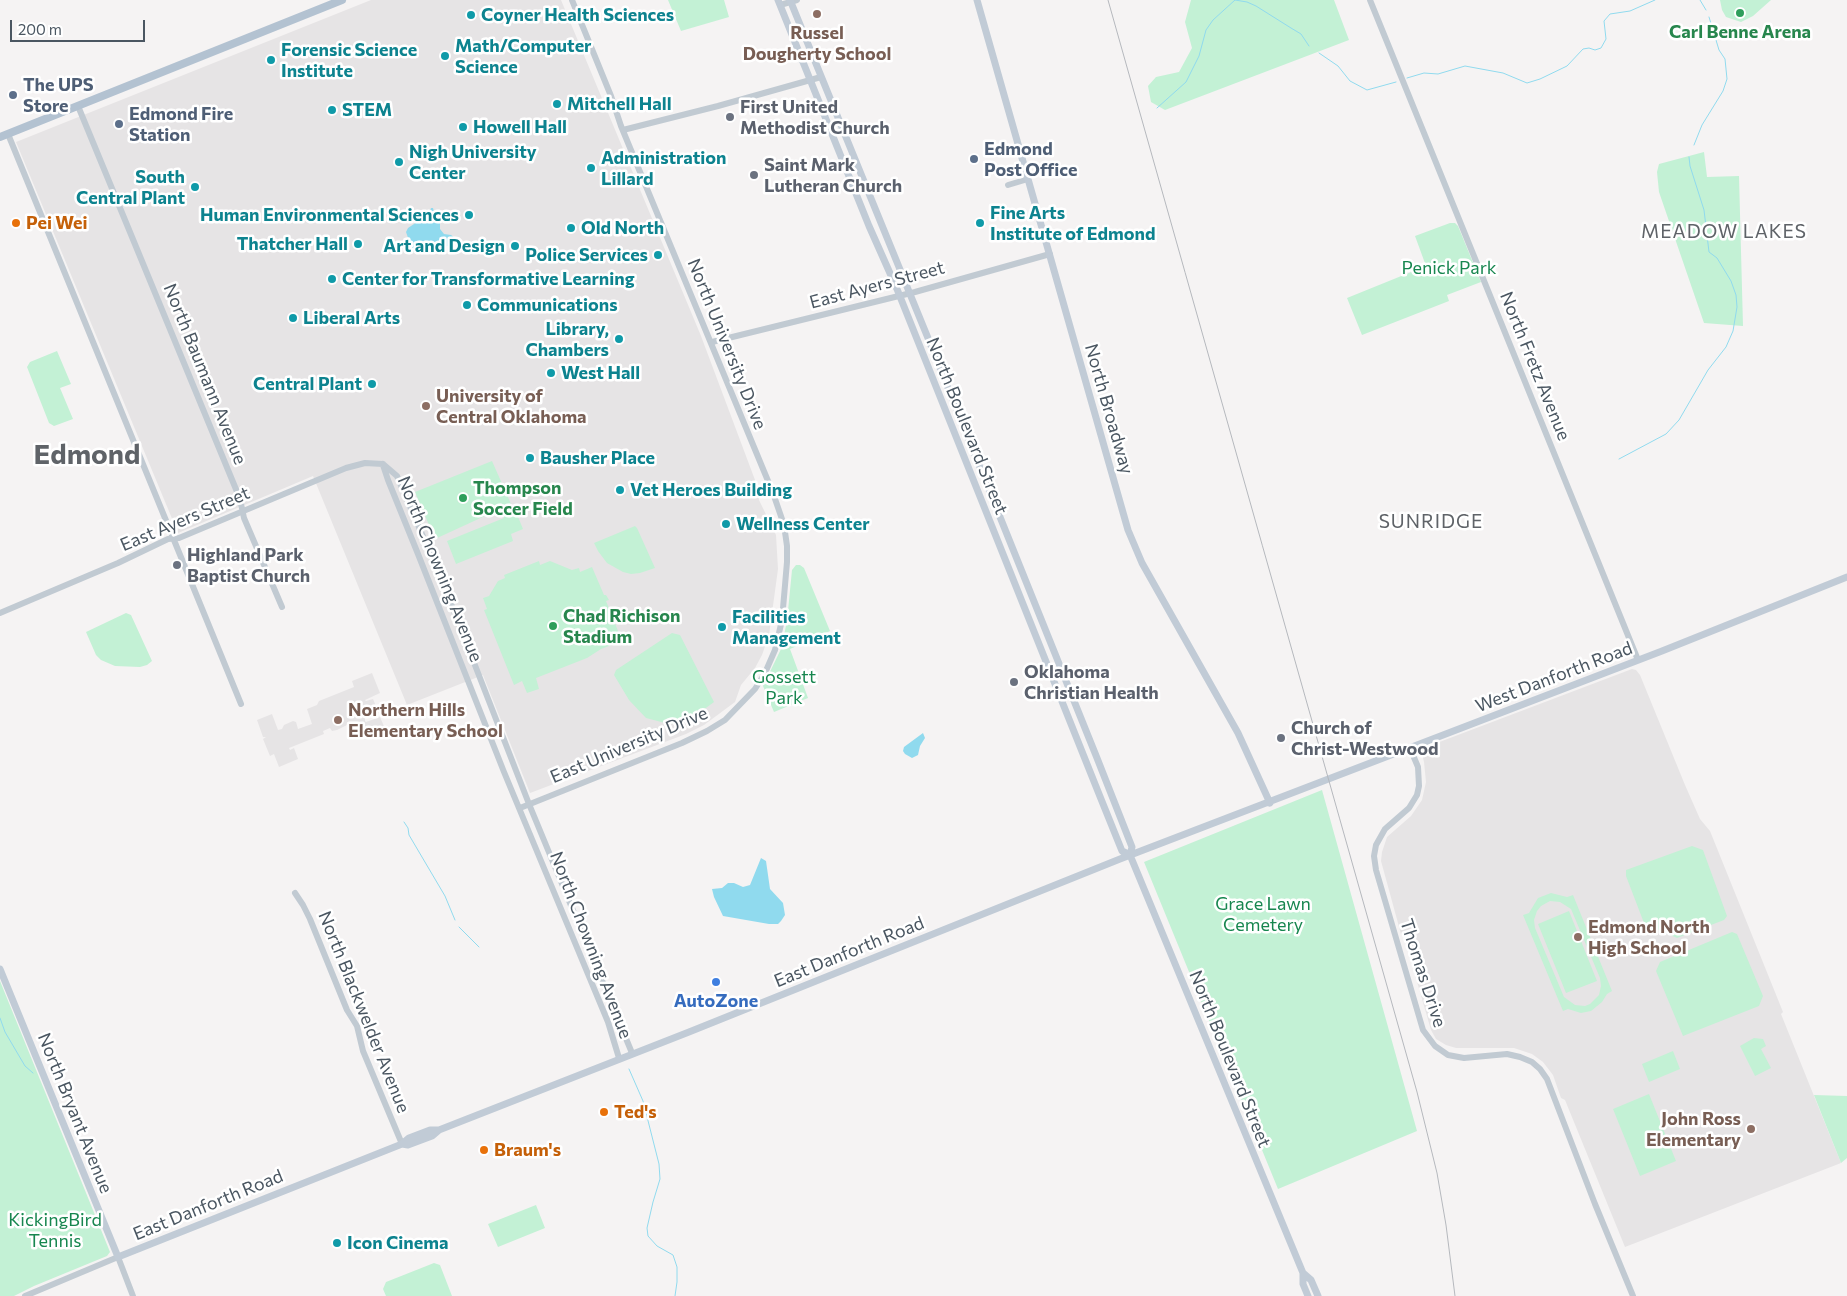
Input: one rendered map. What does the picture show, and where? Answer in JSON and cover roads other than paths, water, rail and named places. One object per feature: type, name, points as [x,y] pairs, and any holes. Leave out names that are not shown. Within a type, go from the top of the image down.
[{"type":"main road","points":[[0,137],[342,0]]},
{"type":"main road","name":"North Broadway","points":[[977,0],[1121,508],[1136,553],[1238,733],[1270,803]]},
{"type":"main road","name":"North Boulevard Street","points":[[792,1],[1132,847],[1130,856],[1302,1273],[1303,1284],[1308,1296]]},
{"type":"main road","name":"North Boulevard Street","points":[[779,2],[1122,851],[1130,856]]},
{"type":"main road","name":"West Danforth Road","points":[[1270,803],[1847,577]]},
{"type":"main road","points":[[1025,610],[1032,599]]},
{"type":"main road","points":[[1071,725],[1078,713]]},
{"type":"main road","name":"East Danforth Road","points":[[118,1257],[402,1144],[408,1145],[432,1136],[439,1130],[619,1058],[1130,856],[1270,803]]},
{"type":"main road","name":"North Bryant Avenue","points":[[0,969],[118,1257]]},
{"type":"main road","name":"North Boulevard Street","points":[[1302,1273],[1311,1280],[1318,1296]]},
{"type":"street","name":"North University Drive","points":[[572,0],[611,96],[622,130],[712,342],[784,525],[787,562],[782,620],[775,650]]},
{"type":"street","name":"North Fretz Avenue","points":[[1370,0],[1638,660]]},
{"type":"street","points":[[779,2],[792,1]]},
{"type":"street","points":[[622,130],[718,106],[821,77]]},
{"type":"street","name":"North Baumann Avenue","points":[[78,106],[240,499],[243,512],[282,607]]},
{"type":"street","points":[[8,134],[241,704]]},
{"type":"street","points":[[1008,185],[1028,179]]},
{"type":"street","name":"East Ayers Street","points":[[712,342],[899,296],[1050,254]]},
{"type":"street","name":"East Ayers Street","points":[[0,613],[118,563],[168,539],[178,538],[357,464],[373,462],[383,464]]},
{"type":"street","name":"North Chowning Avenue","points":[[383,464],[397,476],[476,665],[529,804],[632,1053]]},
{"type":"street","name":"North Chowning Avenue","points":[[383,464],[504,772],[608,1022],[619,1058]]},
{"type":"street","name":"East University Drive","points":[[520,808],[707,731],[725,720],[755,689],[765,673],[775,650]]},
{"type":"street","name":"Thomas Drive","points":[[1410,748],[1418,767],[1419,786],[1417,795],[1409,808],[1385,829],[1376,845],[1374,856],[1376,870],[1424,1030],[1435,1046],[1448,1055],[1464,1058],[1507,1054],[1532,1062],[1540,1069],[1550,1086],[1595,1204],[1633,1296]]},
{"type":"street","name":"North Blackwelder Avenue","points":[[295,893],[310,919],[347,1010],[357,1026],[363,1051],[402,1144]]},
{"type":"street","name":"East Danforth Road","points":[[25,1296],[118,1257]]},
{"type":"street","name":"North Bryant Avenue","points":[[118,1257],[134,1296]]},
{"type":"water","points":[[431,208],[433,208],[434,212],[433,216],[440,223],[440,229],[444,234],[451,235],[456,239],[455,244],[452,247],[447,246],[440,250],[430,248],[422,252],[413,252],[406,232],[417,220],[428,217]]},
{"type":"water","points":[[923,733],[925,738],[920,746],[918,755],[912,758],[905,754],[903,751],[904,747]]},
{"type":"water","points":[[761,858],[766,861],[770,889],[783,903],[785,915],[778,924],[723,916],[712,889],[722,888],[728,883],[734,883],[743,887],[750,885]]},
{"type":"waterway","points":[[1157,108],[1186,82],[1199,56],[1206,30],[1213,20],[1235,0],[1256,6],[1301,34],[1309,46]]},
{"type":"waterway","points":[[1407,78],[1424,73],[1438,74],[1465,66],[1503,73],[1527,83],[1540,79],[1567,66],[1583,49],[1595,50],[1601,48],[1606,39],[1604,21],[1610,14],[1630,11],[1655,0]]},
{"type":"waterway","points":[[1700,0],[1706,10]]},
{"type":"waterway","points":[[1694,145],[1702,125],[1723,91],[1727,79],[1725,59],[1719,50],[1709,17]]},
{"type":"waterway","points":[[1319,53],[1338,66],[1350,81],[1367,90],[1396,82]]},
{"type":"waterway","points":[[1619,459],[1666,434],[1679,420],[1708,370],[1726,347],[1733,331],[1737,307],[1736,295],[1731,281],[1717,258],[1709,252],[1704,210],[1689,157]]},
{"type":"waterway","points":[[404,822],[408,828],[409,835],[445,896],[455,920]]},
{"type":"waterway","points":[[459,927],[479,947]]},
{"type":"waterway","points":[[0,1018],[5,1032],[25,1066],[33,1073]]},
{"type":"waterway","points":[[629,1069],[643,1101],[659,1164],[660,1179],[647,1228],[648,1236],[657,1246],[673,1255],[677,1267],[675,1296]]},
{"type":"railway","points":[[1108,0],[1417,1092],[1437,1173],[1455,1296]]},
{"type":"place","name":"Carl Benne Arena","points":[[1740,13]]},
{"type":"place","name":"Russel Dougherty School","points":[[817,14]]},
{"type":"place","name":"Coyner Health Sciences","points":[[471,15]]},
{"type":"place","name":"Math/Computer Science","points":[[445,56]]},
{"type":"place","name":"Forensic Science Institute","points":[[271,60]]},
{"type":"place","name":"The UPS Store","points":[[13,95]]},
{"type":"place","name":"Mitchell Hall","points":[[557,104]]},
{"type":"place","name":"STEM","points":[[332,110]]},
{"type":"place","name":"First United Methodist Church","points":[[730,117]]},
{"type":"place","name":"Edmond Fire Station","points":[[119,124]]},
{"type":"place","name":"Howell Hall","points":[[463,127]]},
{"type":"place","name":"Edmond Post Office","points":[[974,159]]},
{"type":"place","name":"Nigh University Center","points":[[399,162]]},
{"type":"place","name":"Administration Lillard","points":[[591,168]]},
{"type":"place","name":"Saint Mark Lutheran Church","points":[[754,175]]},
{"type":"place","name":"South Central Plant","points":[[195,187]]},
{"type":"place","name":"Human Environmental Sciences","points":[[469,215]]},
{"type":"place","name":"Pei Wei","points":[[16,223]]},
{"type":"place","name":"Fine Arts Institute of Edmond","points":[[980,223]]},
{"type":"place","name":"Old North","points":[[571,228]]},
{"type":"place","name":"Thatcher Hall","points":[[358,244]]},
{"type":"place","name":"Art and Design","points":[[515,246]]},
{"type":"place","name":"Police Services","points":[[658,255]]},
{"type":"place","name":"Center for Transformative Learning","points":[[332,279]]},
{"type":"place","name":"Communications","points":[[467,305]]},
{"type":"place","name":"Liberal Arts","points":[[293,318]]},
{"type":"place","name":"Library, Chambers","points":[[619,339]]},
{"type":"place","name":"West Hall","points":[[551,373]]},
{"type":"place","name":"Central Plant","points":[[372,384]]},
{"type":"place","name":"University of Central Oklahoma","points":[[426,406]]},
{"type":"place","name":"Bausher Place","points":[[530,458]]},
{"type":"place","name":"Vet Heroes Building","points":[[620,490]]},
{"type":"place","name":"Thompson Soccer Field","points":[[463,498]]},
{"type":"place","name":"Wellness Center","points":[[726,524]]},
{"type":"place","name":"Highland Park Baptist Church","points":[[177,565]]},
{"type":"place","name":"Chad Richison Stadium","points":[[553,626]]},
{"type":"place","name":"Facilities Management","points":[[722,627]]},
{"type":"place","name":"Oklahoma Christian Health","points":[[1014,682]]},
{"type":"place","name":"Northern Hills Elementary School","points":[[338,720]]},
{"type":"place","name":"Church of Christ-Westwood","points":[[1281,738]]},
{"type":"place","name":"Edmond North High School","points":[[1578,937]]},
{"type":"place","name":"AutoZone","points":[[716,982]]},
{"type":"place","name":"Ted's","points":[[604,1112]]},
{"type":"place","name":"John Ross Elementary","points":[[1751,1129]]},
{"type":"place","name":"Braum's","points":[[484,1150]]},
{"type":"place","name":"Icon Cinema","points":[[337,1243]]},
{"type":"district","name":"MEADOW LAKES","points":[[1724,232]]},
{"type":"district","name":"Edmond","points":[[87,455]]},
{"type":"district","name":"SUNRIDGE","points":[[1431,522]]},
{"type":"park label","name":"Penick Park","points":[[1449,268]]},
{"type":"park label","name":"Gossett Park","points":[[784,688]]},
{"type":"park label","name":"Grace Lawn Cemetery","points":[[1263,914]]},
{"type":"park label","name":"KickingBird Tennis","points":[[55,1230]]}]
